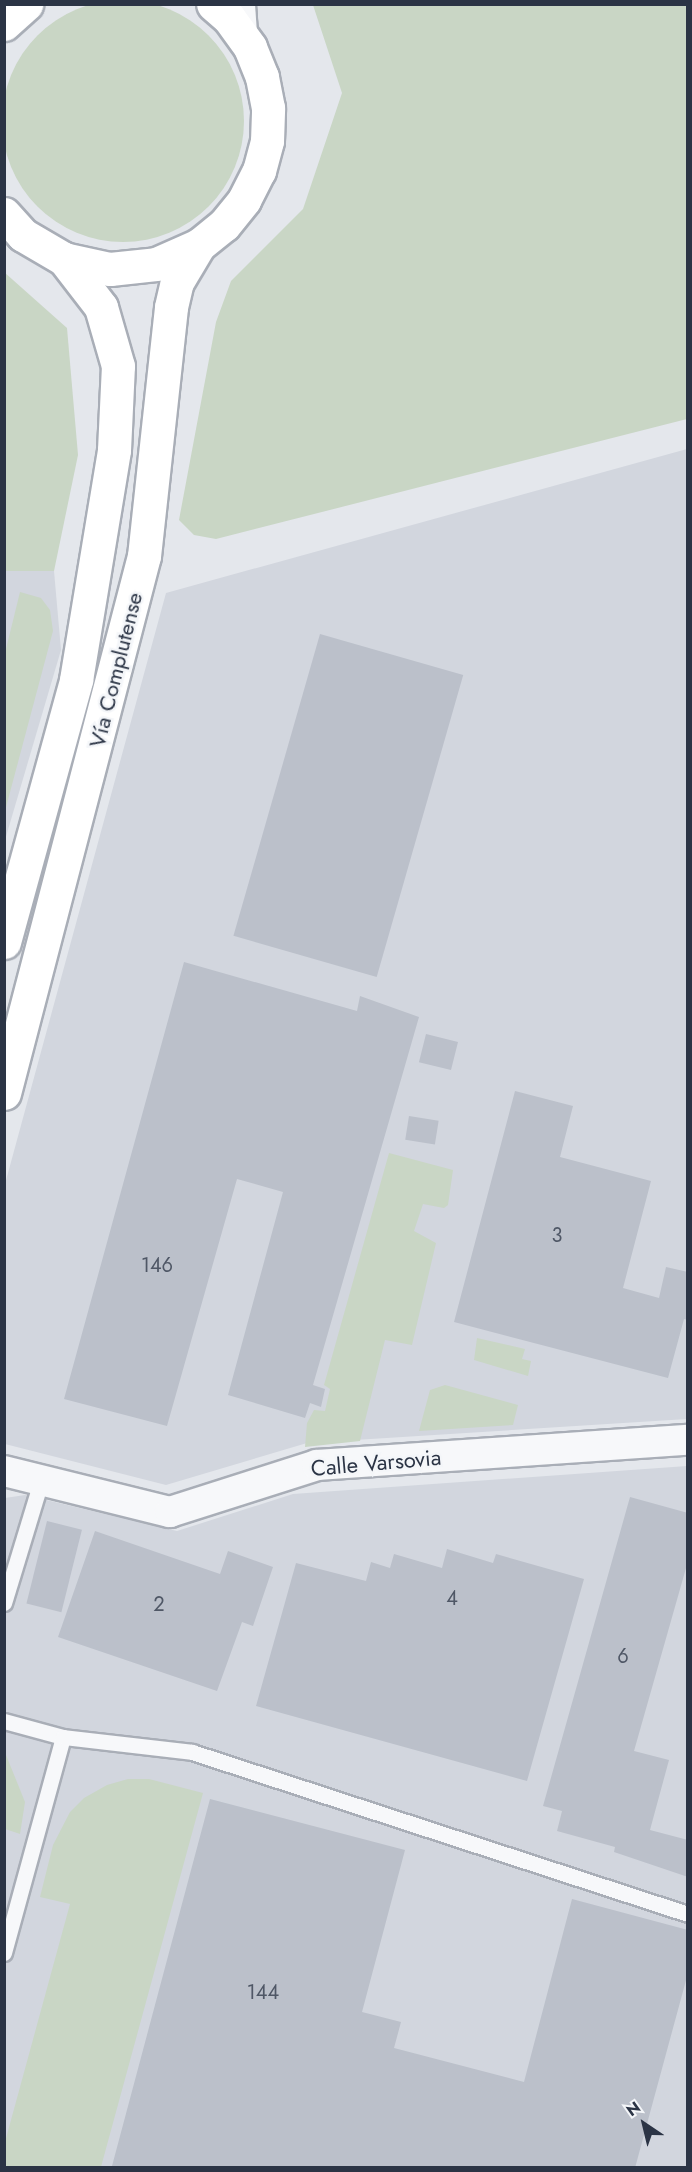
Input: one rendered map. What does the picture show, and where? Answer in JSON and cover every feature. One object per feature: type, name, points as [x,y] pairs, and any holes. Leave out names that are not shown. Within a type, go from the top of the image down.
[{"type":"main road","points":[[4,24],[26,4]]},
{"type":"main road","points":[[4,214],[23,235],[64,259],[110,269],[156,264],[199,245],[224,225],[244,200],[264,151],[268,108],[262,77],[250,47],[228,18],[213,4]]},
{"type":"main road","name":"Vía Complutense","points":[[4,1093],[144,556],[171,308],[177,282],[199,245]]},
{"type":"main road","name":"Vía Complutense","points":[[4,942],[76,680],[114,450],[118,366],[101,307],[64,259]]},
{"type":"street","name":"Calle Varsovia","points":[[4,1471],[170,1512],[317,1465],[687,1440]]},
{"type":"lane","points":[[247,4],[250,47]]},
{"type":"lane","points":[[4,1603],[41,1481]]},
{"type":"lane","points":[[4,1721],[63,1737],[192,1752],[687,1914]]},
{"type":"lane","points":[[4,1953],[63,1737]]},
{"type":"shaded area","points":[[687,449],[687,1419],[307,1443],[166,1485],[5,1444],[5,1184],[166,593]]},
{"type":"shaded area","points":[[5,571],[54,571],[61,650],[5,840]]},
{"type":"shaded area","points":[[687,1466],[687,2167],[5,2167],[5,1498],[25,1495],[177,1531],[293,1494]]},
{"type":"green space","points":[[111,0],[135,0],[158,5],[180,14],[209,35],[224,54],[235,75],[242,97],[244,121],[242,145],[235,167],[224,188],[209,207],[180,228],[158,237],[135,242],[111,242],[88,237],[66,228],[46,215],[29,198],[16,178],[7,156],[2,133],[2,109],[7,86],[16,64],[29,44],[46,27],[66,14],[88,5]]},
{"type":"green space","points":[[313,5],[687,5],[687,419],[216,539],[194,535],[179,520],[216,322],[231,281],[303,209],[342,93]]},
{"type":"green space","points":[[4,272],[67,328],[78,455],[54,571],[5,571]]},
{"type":"green space","points":[[20,592],[41,598],[50,610],[53,631],[5,811],[5,653]]},
{"type":"green space","points":[[389,1153],[453,1170],[448,1205],[444,1208],[423,1204],[414,1231],[436,1243],[412,1345],[385,1340],[360,1441],[305,1447],[307,1423],[314,1410],[325,1411],[330,1389],[324,1385]]},
{"type":"green space","points":[[477,1338],[525,1349],[522,1359],[531,1361],[528,1376],[474,1360]]},
{"type":"green space","points":[[445,1385],[518,1405],[513,1425],[419,1431],[430,1390]]},
{"type":"green space","points":[[4,1750],[25,1802],[20,1834],[5,1829]]},
{"type":"green space","points":[[128,1779],[149,1779],[203,1793],[101,2167],[5,2167],[5,2142],[70,1904],[40,1897],[53,1845],[70,1812],[84,1798],[107,1785]]},
{"type":"building","points":[[320,634],[463,675],[377,977],[233,936]]},
{"type":"building","points":[[184,962],[357,1011],[360,996],[419,1017],[313,1385],[325,1389],[321,1407],[310,1403],[305,1418],[228,1395],[283,1192],[237,1179],[167,1426],[64,1399]]},
{"type":"building","points":[[426,1034],[458,1042],[451,1070],[419,1062]]},
{"type":"building","points":[[515,1091],[573,1106],[560,1157],[651,1181],[623,1288],[659,1298],[666,1267],[688,1272],[688,1320],[684,1319],[668,1378],[454,1322]]},
{"type":"building","points":[[409,1116],[439,1121],[435,1144],[405,1140]]},
{"type":"building","points":[[630,1497],[688,1513],[688,1561],[634,1751],[669,1760],[650,1830],[688,1840],[688,1877],[614,1852],[615,1847],[557,1831],[562,1811],[543,1806]]},
{"type":"building","points":[[47,1521],[82,1530],[61,1612],[26,1603]]},
{"type":"building","points":[[95,1531],[220,1574],[228,1551],[273,1567],[253,1626],[242,1622],[217,1691],[58,1637]]},
{"type":"building","points":[[447,1549],[493,1563],[496,1554],[584,1579],[527,1781],[256,1706],[296,1563],[366,1581],[371,1562],[390,1568],[394,1554],[442,1568]]},
{"type":"building","points":[[210,1799],[405,1850],[362,2012],[401,2022],[394,2048],[524,2082],[572,1899],[688,1930],[688,1973],[635,2168],[112,2166]]}]
